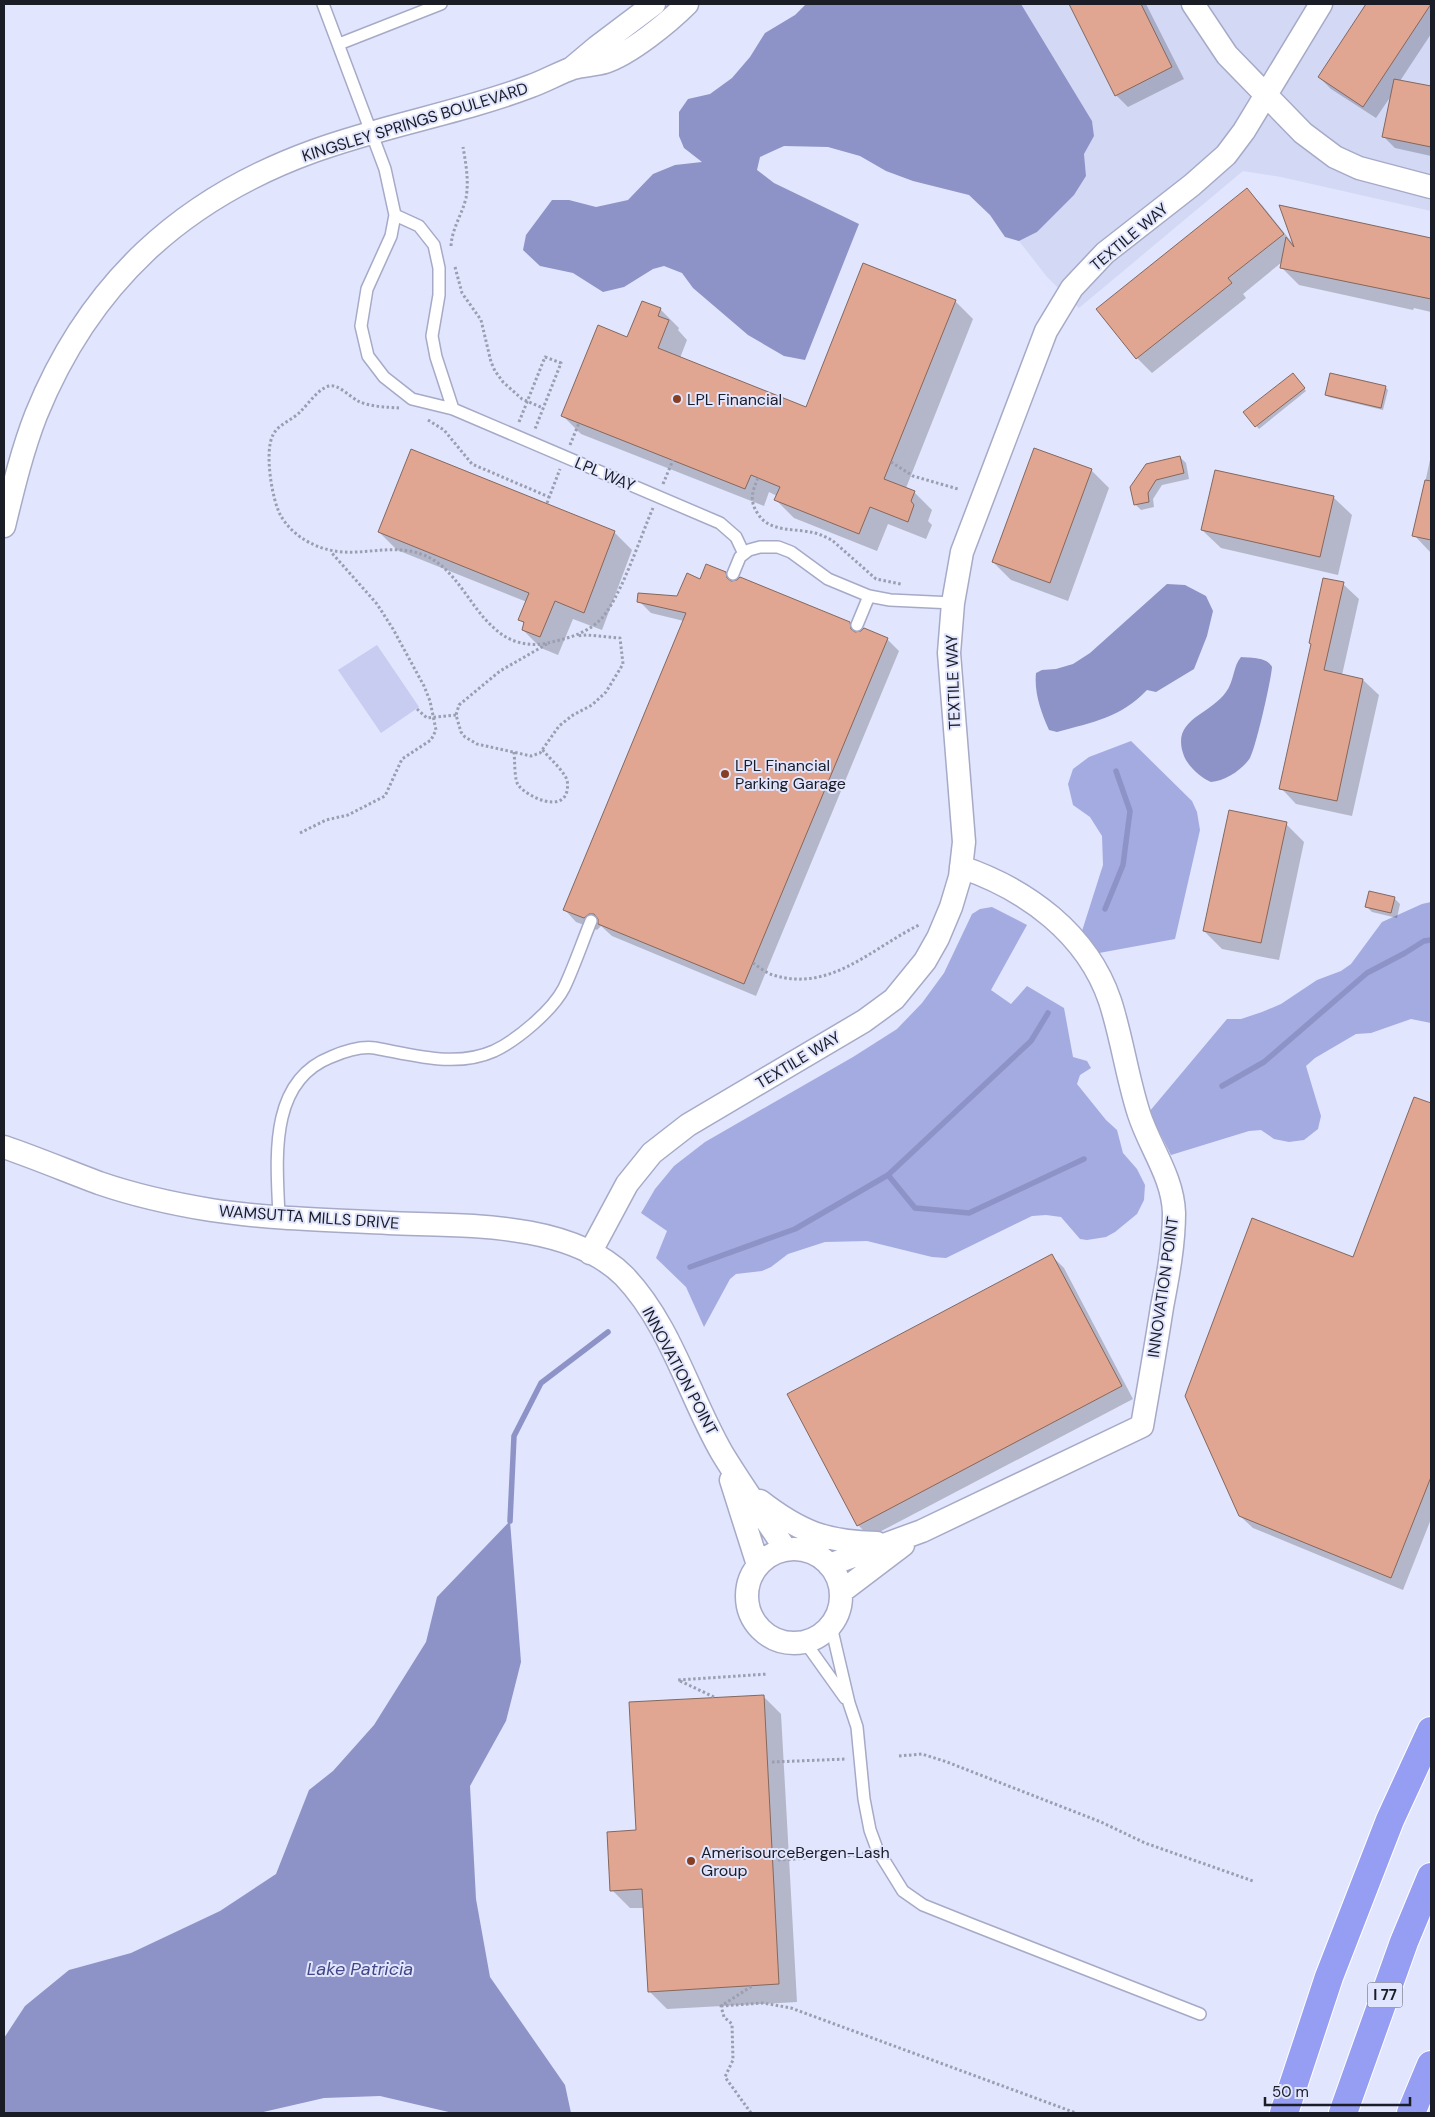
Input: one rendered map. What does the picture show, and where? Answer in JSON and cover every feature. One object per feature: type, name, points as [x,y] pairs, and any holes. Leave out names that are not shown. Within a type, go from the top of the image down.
[{"type":"highway","points":[[1284,2113],[1329,1977],[1390,1820],[1431,1731]]},
{"type":"highway","name":"I 77","points":[[1343,2113],[1404,1942],[1431,1877]]},
{"type":"highway","points":[[1411,2113],[1431,2065]]},
{"type":"street","name":"KINGSLEY SPRINGS BOULEVARD","points":[[572,68],[597,46],[654,4]]},
{"type":"street","name":"KINGSLEY SPRINGS BOULEVARD","points":[[4,526],[23,452],[36,416],[56,370],[77,331],[128,268],[165,233],[201,206],[252,177],[312,152],[370,133],[503,97],[572,68],[606,62],[634,46],[673,18],[687,4]]},
{"type":"street","points":[[1193,4],[1228,54],[1303,133],[1335,157],[1359,168],[1431,187]]},
{"type":"street","name":"TEXTILE WAY","points":[[590,1253],[627,1184],[652,1153],[688,1125],[864,1021],[894,1000],[914,977],[938,938],[951,907],[961,867],[963,832],[949,654],[953,603],[962,552],[1046,331],[1072,288],[1105,253],[1192,185],[1226,155],[1267,94],[1321,4]]},
{"type":"street","name":"INNOVATION POINT","points":[[829,1565],[922,1531],[1142,1426],[1166,1284],[1174,1213],[1172,1191],[1166,1173],[1146,1135],[1138,1112],[1109,1000],[1088,959],[1070,934],[1035,904],[1014,890],[961,867]]},
{"type":"street","name":"WAMSUTTA MILLS DRIVE","points":[[4,1147],[100,1183],[208,1210],[279,1217],[520,1230],[569,1243],[590,1253]]},
{"type":"street","name":"INNOVATION POINT","points":[[590,1253],[623,1275],[645,1303],[660,1326],[722,1452],[786,1550]]},
{"type":"street","name":"INNOVATION POINT","points":[[722,1452],[758,1565]]},
{"type":"street","points":[[748,1492],[774,1512],[809,1533],[844,1541],[888,1543]]},
{"type":"street","name":"INNOVATION POINT","points":[[841,1592],[922,1531]]},
{"type":"street","points":[[794,1548],[810,1551],[823,1558],[833,1569],[840,1583],[841,1592],[838,1613],[830,1626],[819,1636],[806,1642],[790,1644],[776,1640],[762,1631],[752,1618],[746,1603],[747,1587],[758,1565],[763,1559],[778,1551],[786,1550],[794,1548]]},
{"type":"lane","name":"LPL WAY","points":[[323,4],[385,169],[395,215],[391,236],[367,289],[361,326],[368,356],[384,377],[412,399],[453,409],[720,523],[736,538],[744,554]]},
{"type":"lane","points":[[339,44],[441,4]]},
{"type":"lane","points":[[395,215],[419,226],[434,245],[439,268],[439,295],[432,336],[436,357],[453,409]]},
{"type":"lane","points":[[733,574],[740,557],[749,550],[760,547],[778,548],[791,552],[828,579],[869,596],[890,600],[953,603]]},
{"type":"lane","points":[[857,625],[869,596]]},
{"type":"lane","points":[[279,1217],[277,1158],[279,1125],[291,1091],[316,1062],[348,1050],[364,1048],[412,1057],[457,1060],[494,1051],[532,1027],[563,990],[591,921]]},
{"type":"lane","points":[[830,1626],[849,1703],[857,1727],[864,1799],[870,1830],[877,1849],[903,1891],[923,1905],[1200,2014]]},
{"type":"lane","points":[[806,1642],[849,1703]]},
{"type":"path","points":[[452,253],[452,236],[467,188],[467,166],[463,147]]},
{"type":"path","points":[[454,261],[462,293],[481,320],[493,366],[503,382],[527,402],[543,408]]},
{"type":"path","points":[[514,435],[545,357],[561,363],[530,442]]},
{"type":"path","points":[[400,409],[360,402],[336,386],[329,386],[314,398],[296,417],[277,428],[270,444],[270,466],[276,505],[281,517],[304,539],[331,551],[356,554],[395,549],[426,556],[437,562],[448,572],[491,626],[502,635],[514,642],[526,644],[550,643]]},
{"type":"path","points":[[423,418],[444,430],[472,464],[550,496]]},
{"type":"path","points":[[571,637],[593,626],[608,611],[673,460]]},
{"type":"path","points":[[891,462],[913,476],[958,490]]},
{"type":"path","points":[[758,478],[751,494],[752,500],[754,509],[766,523],[775,527],[815,533],[828,538],[834,541],[876,578],[902,584]]},
{"type":"path","points":[[300,833],[326,820],[348,815],[385,796],[402,759],[434,737],[436,730],[430,701],[424,686],[393,629],[377,604],[331,551]]},
{"type":"path","points":[[588,635],[620,638],[622,664],[601,698],[559,726],[542,750],[535,756],[514,752],[471,741],[461,732],[456,709],[466,698],[500,671],[550,643],[571,637],[588,635]]},
{"type":"path","points":[[417,709],[423,716],[434,718],[456,715]]},
{"type":"path","points":[[514,752],[518,786],[544,801],[558,802],[564,798],[568,785],[565,776],[542,750]]},
{"type":"path","points":[[753,963],[771,975],[791,979],[816,979],[840,972],[918,925]]},
{"type":"path","points":[[714,1697],[678,1680],[768,1674]]},
{"type":"path","points":[[899,1756],[922,1754],[947,1762],[1101,1822],[1145,1842],[1253,1881]]},
{"type":"path","points":[[772,1762],[860,1758]]},
{"type":"path","points":[[778,1860],[858,1856],[877,1849]]},
{"type":"path","points":[[721,2006],[752,1986]]},
{"type":"path","points":[[721,2006],[763,2003],[791,2008],[1076,2113]]},
{"type":"path","points":[[721,2006],[724,2017],[732,2024],[733,2060],[725,2077],[751,2113]]},
{"type":"shaded area","points":[[1021,4],[1431,4],[1431,211],[1281,177],[1243,171],[1079,308],[1047,277],[1019,241],[1037,232],[1086,176],[1084,154],[1094,136],[1092,121]]},
{"type":"shaded area","points":[[377,645],[419,707],[381,733],[338,670]]},
{"type":"shaded area","points":[[1131,741],[1192,801],[1197,812],[1200,830],[1175,939],[1099,953],[1082,931],[1103,865],[1102,836],[1090,817],[1073,805],[1068,784],[1073,769],[1089,757]]},
{"type":"shaded area","points":[[1431,902],[1431,1023],[1411,1019],[1371,1033],[1356,1034],[1315,1058],[1306,1066],[1321,1116],[1318,1129],[1304,1140],[1289,1142],[1274,1139],[1261,1130],[1249,1131],[1171,1155],[1149,1112],[1227,1019],[1241,1019],[1281,1004],[1317,980],[1341,971],[1351,964],[1382,922],[1422,904]]},
{"type":"shaded area","points":[[992,907],[1027,925],[991,990],[1011,1004],[1027,986],[1064,1008],[1073,1057],[1087,1061],[1091,1068],[1080,1075],[1077,1084],[1106,1120],[1117,1130],[1123,1153],[1137,1169],[1145,1185],[1144,1200],[1137,1214],[1106,1237],[1087,1240],[1080,1239],[1061,1217],[1032,1216],[946,1258],[932,1257],[867,1241],[825,1242],[788,1254],[771,1267],[762,1271],[736,1274],[730,1279],[704,1327],[686,1287],[656,1258],[667,1231],[641,1213],[655,1189],[674,1166],[705,1142],[853,1057],[897,1029],[922,1003],[944,973],[972,914],[980,909]]},
{"type":"water","points":[[806,4],[1021,4],[1092,121],[1094,136],[1084,154],[1086,176],[1074,195],[1037,232],[1019,241],[1005,237],[990,215],[969,195],[913,181],[886,171],[860,156],[828,147],[784,146],[760,157],[757,170],[774,183],[859,224],[805,360],[784,356],[748,335],[693,288],[682,273],[664,266],[653,269],[624,287],[603,292],[573,273],[540,266],[523,250],[526,235],[552,200],[569,200],[596,207],[628,200],[653,174],[675,165],[702,162],[684,148],[679,136],[679,112],[688,99],[710,94],[732,78],[750,57],[765,33],[795,15]]},
{"type":"water","points":[[1167,584],[1185,585],[1206,596],[1213,611],[1207,636],[1194,669],[1156,692],[1147,690],[1127,707],[1105,718],[1057,732],[1049,730],[1039,702],[1036,688],[1036,673],[1073,664],[1090,653]]},
{"type":"water","points":[[1241,657],[1267,661],[1272,667],[1263,714],[1250,758],[1233,774],[1222,780],[1211,782],[1203,778],[1188,764],[1181,744],[1182,734],[1193,719],[1219,700],[1226,692]]},
{"type":"water","name":"Lake Patricia","points":[[510,1521],[521,1662],[506,1721],[470,1786],[476,1899],[490,1977],[565,2085],[571,2113],[453,2113],[380,2096],[324,2098],[259,2113],[4,2113],[4,2038],[25,2006],[69,1970],[131,1953],[220,1911],[276,1874],[309,1790],[333,1771],[374,1725],[426,1642],[437,1597]]},
{"type":"building","points":[[1069,4],[1141,4],[1172,67],[1115,96]]},
{"type":"building","points":[[1366,4],[1431,4],[1363,107],[1318,77]]},
{"type":"building","points":[[1394,79],[1431,86],[1431,147],[1382,137]]},
{"type":"building","points":[[1247,188],[1284,234],[1228,278],[1232,283],[1136,359],[1096,309]]},
{"type":"building","points":[[1279,205],[1431,238],[1431,299],[1280,268],[1286,237],[1294,247]]},
{"type":"building","name":"LPL Financial","points":[[863,263],[956,300],[884,479],[915,491],[911,501],[914,505],[908,522],[870,507],[859,534],[774,500],[780,487],[751,475],[745,489],[561,416],[598,325],[627,337],[642,301],[661,308],[658,316],[669,320],[658,348],[806,407]]},
{"type":"building","points":[[1293,373],[1305,388],[1255,427],[1243,412]]},
{"type":"building","points":[[1330,373],[1386,386],[1381,408],[1325,395]]},
{"type":"building","points":[[1034,448],[1092,469],[1050,583],[992,562]]},
{"type":"building","points":[[411,449],[615,531],[584,613],[555,601],[540,637],[522,630],[524,622],[518,620],[529,593],[378,532]]},
{"type":"building","points":[[1180,456],[1184,473],[1156,480],[1148,493],[1149,502],[1134,505],[1130,487],[1146,464]]},
{"type":"building","points":[[1215,470],[1334,496],[1320,557],[1201,530]]},
{"type":"building","points":[[1425,480],[1431,481],[1431,540],[1412,536]]},
{"type":"building","name":"LPL Financial Parking Garage","points":[[706,564],[726,572],[727,578],[731,581],[737,580],[740,577],[850,622],[851,629],[855,632],[861,631],[864,628],[888,638],[744,984],[598,924],[598,919],[594,914],[589,914],[584,918],[563,910],[686,613],[637,602],[638,593],[677,596],[687,573],[700,579]]},
{"type":"building","points":[[1323,578],[1344,582],[1324,670],[1363,679],[1337,801],[1279,789],[1311,644],[1309,643]]},
{"type":"building","points":[[1229,810],[1287,822],[1261,943],[1203,931]]},
{"type":"building","points":[[1369,891],[1395,897],[1391,913],[1365,907]]},
{"type":"building","points":[[1414,1097],[1431,1103],[1431,1477],[1391,1578],[1239,1516],[1185,1396],[1252,1218],[1353,1257]]},
{"type":"building","points":[[1052,1254],[1122,1386],[857,1526],[787,1394]]},
{"type":"building","name":"AmerisourceBergen-Lash Group","points":[[764,1695],[779,1984],[648,1992],[642,1889],[610,1891],[607,1832],[636,1830],[629,1702]]},
{"type":"waterway","points":[[1105,909],[1123,865],[1130,811],[1116,771]]},
{"type":"waterway","points":[[1222,1086],[1264,1062],[1367,973],[1424,941],[1431,940]]},
{"type":"waterway","points":[[690,1267],[795,1229],[888,1175],[1031,1041],[1048,1013]]},
{"type":"waterway","points":[[888,1175],[915,1208],[969,1213],[1084,1159]]},
{"type":"waterway","points":[[510,1521],[514,1436],[541,1383],[608,1332]]},
{"type":"place","name":"LPL Financial","points":[[677,399]]},
{"type":"place","name":"LPL Financial Parking Garage","points":[[725,774]]},
{"type":"place","name":"AmerisourceBergen-Lash Group","points":[[691,1861]]}]
